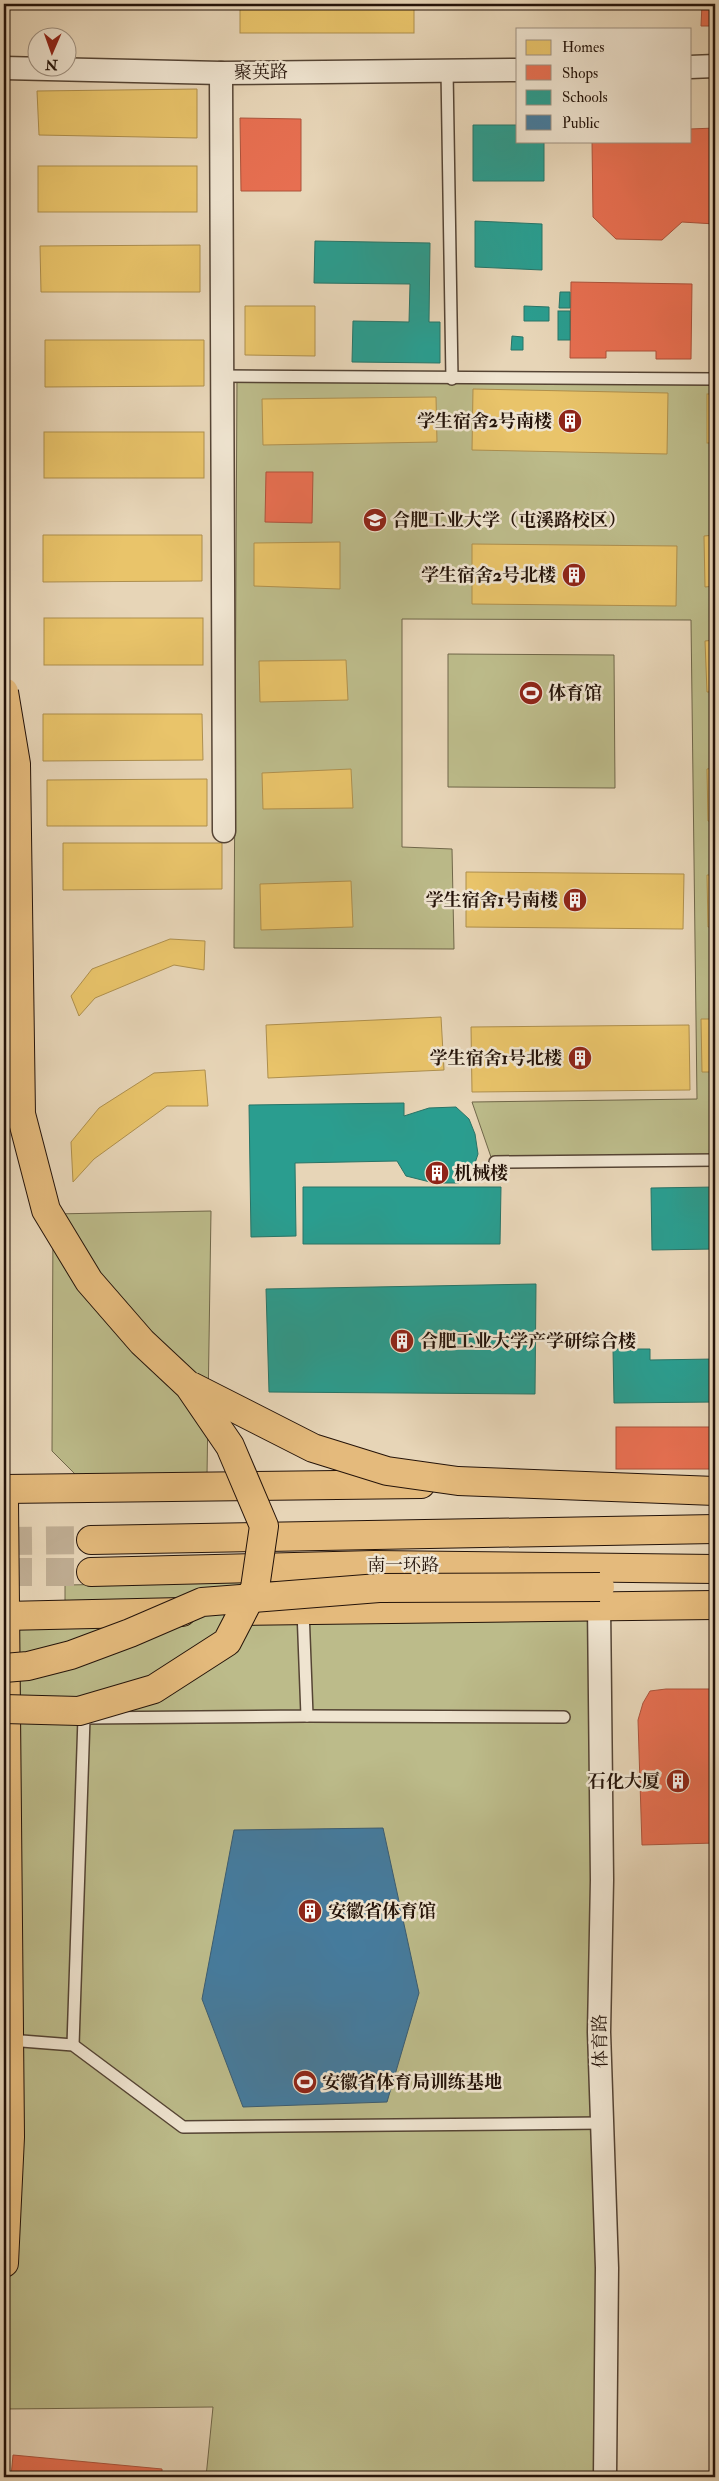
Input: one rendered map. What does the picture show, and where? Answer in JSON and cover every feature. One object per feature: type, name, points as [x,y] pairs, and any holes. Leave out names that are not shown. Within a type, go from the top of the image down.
[{"type":"main road","points":[[4,692],[16,764],[21,1114],[46,1210],[89,1281],[142,1342],[189,1386],[230,1446],[264,1526],[255,1588],[226,1642],[154,1689],[79,1711],[4,1709]]},
{"type":"main road","points":[[189,1386],[313,1448],[387,1471],[476,1482],[715,1491]]},
{"type":"main road","points":[[4,1489],[552,1483],[715,1479]]},
{"type":"main road","points":[[4,1500],[10,2137],[4,2263]]},
{"type":"main road","name":"南一环路","points":[[91,1540],[715,1529]]},
{"type":"main road","name":"南一环路","points":[[91,1572],[374,1565],[715,1569]]},
{"type":"main road","points":[[5,1616],[304,1610],[600,1596],[715,1587]]},
{"type":"main road","points":[[4,1668],[28,1666],[71,1655],[130,1633],[202,1602],[379,1588],[600,1596],[715,1605]]},
{"type":"street","points":[[692,67],[715,66]]},
{"type":"street","name":"聚英路","points":[[4,68],[221,73],[516,70]]},
{"type":"street","points":[[221,73],[224,831]]},
{"type":"street","name":"体育路","points":[[600,1596],[602,1880],[599,2032],[607,2268],[605,2477]]},
{"type":"lane","points":[[448,70],[452,379]]},
{"type":"lane","points":[[222,376],[715,380]]},
{"type":"lane","points":[[495,1162],[715,1160]]},
{"type":"lane","points":[[304,1610],[307,1716]]},
{"type":"lane","points":[[73,2045],[84,1718],[307,1716],[564,1717]]},
{"type":"lane","points":[[9,2040],[73,2045],[182,2127],[602,2123]]},
{"type":"shaded area","points":[[237,376],[715,379],[715,1159],[491,1157],[472,1102],[697,1099],[691,620],[402,619],[402,847],[452,849],[454,949],[234,948]]},
{"type":"shaded area","name":"体育馆","points":[[448,654],[614,655],[615,788],[448,787]]},
{"type":"shaded area","points":[[211,1211],[207,1475],[81,1480],[52,1451],[53,1214]]},
{"type":"shaded area","name":"安徽省体育局训练基地","points":[[594,1577],[605,2477],[206,2477],[213,2407],[4,2409],[6,1616],[65,1613],[65,1585]]},
{"type":"building: Homes","points":[[240,4],[414,4],[414,33],[240,33]]},
{"type":"building: Homes","points":[[197,89],[197,138],[39,135],[37,91]]},
{"type":"building: Homes","points":[[38,166],[197,166],[197,212],[38,212]]},
{"type":"building: Homes","points":[[200,245],[200,292],[41,292],[40,246]]},
{"type":"building: Homes","points":[[245,306],[315,306],[315,356],[245,355]]},
{"type":"building: Homes","points":[[45,340],[204,340],[204,386],[45,387]]},
{"type":"building: Homes","name":"学生宿舍2号南楼","points":[[473,389],[668,393],[667,454],[472,450]]},
{"type":"building: Homes","points":[[707,394],[715,394],[715,443],[707,443]]},
{"type":"building: Homes","points":[[436,397],[437,442],[263,445],[262,399]]},
{"type":"building: Homes","points":[[44,432],[204,432],[204,478],[44,478]]},
{"type":"building: Homes","points":[[43,535],[202,535],[202,581],[43,582]]},
{"type":"building: Homes","points":[[715,535],[715,586],[705,587],[704,536]]},
{"type":"building: Homes","points":[[340,542],[340,589],[254,586],[254,543]]},
{"type":"building: Homes","name":"学生宿舍2号北楼","points":[[472,544],[677,546],[676,606],[472,604]]},
{"type":"building: Homes","points":[[44,618],[203,618],[203,665],[44,665]]},
{"type":"building: Homes","points":[[715,640],[715,692],[707,692],[705,641]]},
{"type":"building: Homes","points":[[346,660],[348,700],[260,702],[259,661]]},
{"type":"building: Homes","points":[[43,714],[202,714],[203,760],[43,761]]},
{"type":"building: Homes","points":[[715,768],[715,821],[708,821],[707,769]]},
{"type":"building: Homes","points":[[351,769],[353,808],[263,809],[262,773]]},
{"type":"building: Homes","points":[[207,779],[207,826],[47,826],[47,780]]},
{"type":"building: Homes","points":[[63,843],[222,843],[222,889],[63,890]]},
{"type":"building: Homes","name":"学生宿舍1号南楼","points":[[466,872],[684,874],[683,929],[466,927]]},
{"type":"building: Homes","points":[[707,875],[715,875],[715,927],[708,927]]},
{"type":"building: Homes","points":[[351,881],[353,927],[261,930],[260,884]]},
{"type":"building: Homes","points":[[170,939],[205,941],[204,970],[174,965],[95,998],[79,1016],[71,996],[92,969]]},
{"type":"building: Homes","points":[[441,1017],[444,1070],[268,1078],[266,1025]]},
{"type":"building: Homes","points":[[701,1019],[715,1019],[715,1072],[702,1072]]},
{"type":"building: Homes","name":"学生宿舍1号北楼","points":[[689,1025],[690,1090],[472,1092],[471,1027]]},
{"type":"building: Homes","points":[[205,1070],[208,1106],[167,1106],[94,1159],[73,1182],[71,1142],[99,1108],[154,1073]]},
{"type":"building: Shops","points":[[702,4],[715,4],[715,26],[701,26]]},
{"type":"building: Shops","points":[[240,118],[301,119],[301,191],[241,191]]},
{"type":"building: Shops","points":[[715,128],[715,224],[682,222],[662,240],[616,239],[593,217],[592,142],[692,142],[692,129]]},
{"type":"building: Shops","points":[[571,282],[692,284],[691,359],[656,359],[656,351],[606,351],[606,358],[570,358]]},
{"type":"building: Shops","points":[[266,472],[313,472],[312,523],[265,522]]},
{"type":"building: Shops","points":[[616,1427],[715,1427],[715,1469],[616,1469]]},
{"type":"building: Shops","name":"石化大厦","points":[[666,1689],[715,1689],[715,1843],[642,1845],[638,1720],[643,1703],[650,1691]]},
{"type":"building: Shops","points":[[13,2455],[162,2469],[162,2477],[11,2477]]},
{"type":"building: Schools","points":[[473,125],[516,125],[516,142],[544,142],[544,181],[473,181]]},
{"type":"building: Schools","points":[[475,221],[542,224],[542,270],[475,267]]},
{"type":"building: Schools","points":[[315,241],[430,243],[429,322],[440,322],[440,363],[352,362],[353,321],[409,322],[410,284],[314,283]]},
{"type":"building: Schools","points":[[560,292],[570,292],[570,308],[559,308]]},
{"type":"building: Schools","points":[[524,306],[549,307],[549,321],[524,321]]},
{"type":"building: Schools","points":[[558,311],[570,311],[570,340],[558,340]]},
{"type":"building: Schools","points":[[512,336],[523,337],[523,350],[511,350]]},
{"type":"building: Schools","name":"机械楼","points":[[404,1103],[404,1116],[429,1108],[456,1107],[469,1119],[475,1134],[478,1154],[473,1169],[459,1183],[434,1183],[406,1176],[397,1161],[295,1163],[296,1236],[251,1237],[249,1105]]},
{"type":"building: Schools","points":[[303,1187],[501,1187],[500,1244],[303,1244]]},
{"type":"building: Schools","points":[[715,1187],[715,1249],[652,1250],[651,1188]]},
{"type":"building: Schools","name":"合肥工业大学产学研综合楼","points":[[536,1284],[535,1394],[269,1392],[266,1289]]},
{"type":"building: Schools","points":[[613,1349],[650,1349],[650,1360],[715,1359],[715,1402],[614,1403]]},
{"type":"building: Public","name":"安徽省体育馆","points":[[383,1828],[419,1993],[387,2102],[243,2107],[202,1999],[234,1830]]},
{"type":"tunnel","points":[[4,1541],[91,1540]]},
{"type":"tunnel","points":[[4,1572],[91,1572]]},
{"type":"place","name":"学生宿舍2号南楼","points":[[570,421]]},
{"type":"place","name":"合肥工业大学（屯溪路校区）","points":[[375,520]]},
{"type":"place","name":"学生宿舍2号北楼","points":[[574,575]]},
{"type":"place","name":"体育馆","points":[[531,693]]},
{"type":"place","name":"学生宿舍1号南楼","points":[[575,900]]},
{"type":"place","name":"学生宿舍1号北楼","points":[[580,1058]]},
{"type":"place","name":"机械楼","points":[[437,1173]]},
{"type":"place","name":"合肥工业大学产学研综合楼","points":[[402,1341]]},
{"type":"place","name":"石化大厦","points":[[678,1781]]},
{"type":"place","name":"安徽省体育馆","points":[[310,1911]]},
{"type":"place","name":"安徽省体育局训练基地","points":[[305,2082]]}]
